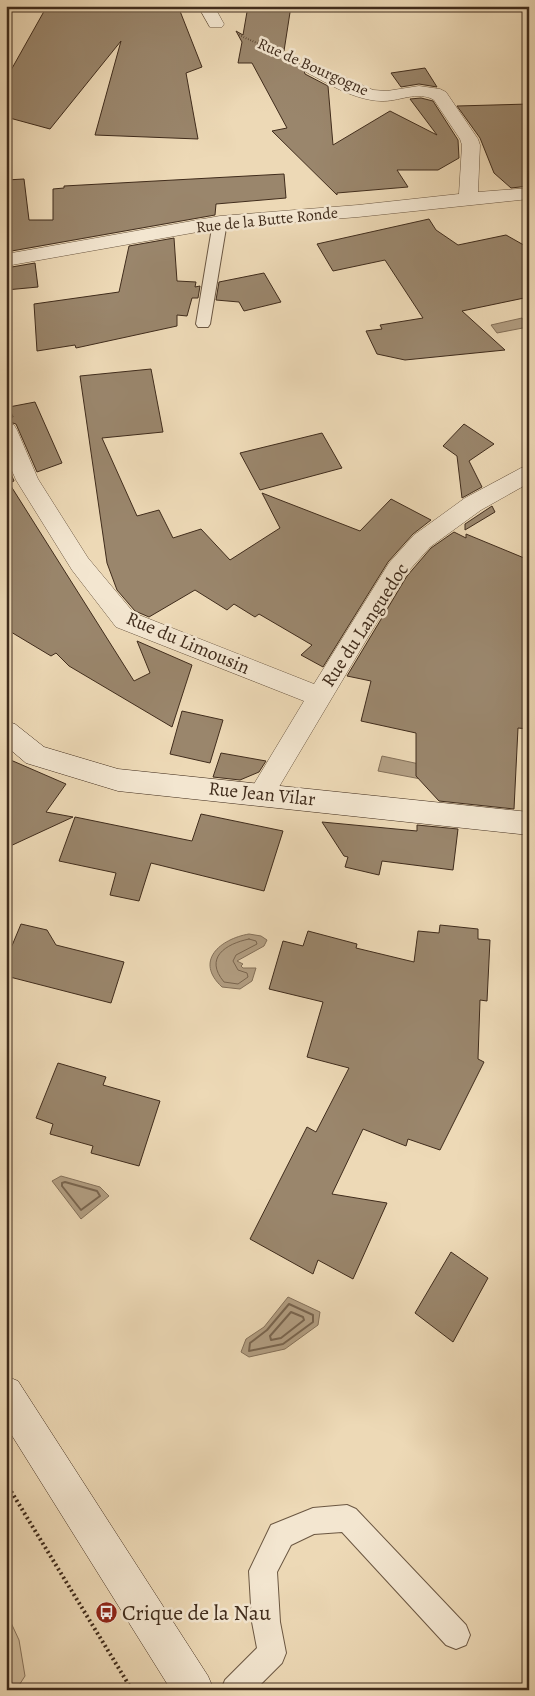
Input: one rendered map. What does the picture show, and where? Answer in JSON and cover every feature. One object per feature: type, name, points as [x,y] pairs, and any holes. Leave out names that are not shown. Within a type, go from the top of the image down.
[{"type":"street","points":[[206,6],[216,24]]},
{"type":"street","name":"Rue de Bourgogne","points":[[312,68],[352,88],[370,94],[392,96],[427,91],[434,92],[440,96],[469,139],[471,145],[468,198]]},
{"type":"street","name":"Rue de la Butte Ronde","points":[[6,260],[220,222],[358,211],[529,193]]},
{"type":"street","name":"Rue du Limousin","points":[[6,430],[27,480],[80,564],[125,620],[319,697]]},
{"type":"street","name":"Rue du Languedoc","points":[[261,794],[397,569],[422,541],[473,504],[529,473]]},
{"type":"street","name":"Rue Jean Vilar","points":[[6,731],[35,756],[118,780],[529,824]]},
{"type":"street","points":[[6,1393],[194,1690]]},
{"type":"lane","points":[[203,324],[220,222]]},
{"type":"lane","points":[[235,1690],[272,1653],[266,1622],[262,1571],[281,1535],[313,1521],[347,1518],[456,1635]]},
{"type":"path","name":"Rue de Bourgogne","points":[[216,24],[312,68]]},
{"type":"path","points":[[6,1483],[132,1690]]},
{"type":"shaded area","points":[[6,1612],[19,1640],[25,1676],[16,1690],[6,1690]]},
{"type":"water","points":[[522,318],[528,327],[497,333],[491,325]]},
{"type":"water","points":[[382,756],[424,765],[421,779],[378,771]]},
{"type":"water","points":[[249,934],[261,936],[267,940],[264,946],[237,961],[243,964],[241,966],[243,968],[256,968],[252,981],[240,989],[222,987],[210,968],[214,953],[220,946],[229,941]]},
{"type":"water","points":[[61,1176],[100,1187],[109,1196],[81,1219],[52,1181]]},
{"type":"water","points":[[288,1297],[320,1312],[318,1325],[285,1349],[249,1357],[241,1352],[246,1339],[264,1327]]},
{"type":"building","points":[[47,6],[178,6],[202,67],[186,73],[198,139],[95,135],[121,41],[50,129],[6,117],[6,79]]},
{"type":"building","points":[[248,6],[291,6],[284,51],[280,54],[303,66],[305,74],[328,86],[333,145],[390,111],[437,135],[410,99],[421,98],[433,101],[458,140],[459,158],[438,170],[397,170],[408,187],[337,193],[337,195],[272,131],[287,128],[252,63],[238,63],[242,42],[236,31],[243,35]]},
{"type":"building","points":[[425,68],[437,87],[419,84],[401,87],[391,73]]},
{"type":"building","points":[[529,104],[529,186],[511,188],[494,173],[480,138],[457,106]]},
{"type":"building","points":[[284,174],[286,198],[216,204],[215,215],[6,252],[6,180],[24,179],[29,220],[53,220],[53,189],[64,188],[64,186]]},
{"type":"building","points":[[429,219],[436,230],[458,245],[506,235],[529,248],[529,297],[462,311],[505,350],[405,360],[377,354],[366,331],[382,329],[380,325],[423,318],[385,260],[333,271],[317,244]]},
{"type":"building","points":[[174,238],[177,281],[196,282],[195,287],[200,286],[198,298],[192,298],[187,316],[177,315],[177,326],[76,348],[75,345],[37,351],[34,304],[119,292],[129,246]]},
{"type":"building","points":[[35,263],[38,287],[6,290],[6,268]]},
{"type":"building","points":[[264,273],[281,302],[244,311],[239,302],[216,300],[219,282]]},
{"type":"building","points":[[151,369],[163,432],[102,438],[137,516],[159,510],[173,538],[201,529],[230,560],[280,528],[262,493],[360,531],[391,499],[431,520],[413,534],[388,562],[323,667],[301,655],[312,645],[259,614],[255,617],[234,604],[227,610],[195,590],[149,617],[135,611],[117,590],[107,563],[80,376]]},
{"type":"building","points":[[35,402],[62,463],[37,472],[16,424],[6,421],[6,418],[13,417],[9,407]]},
{"type":"building","points":[[464,424],[494,444],[469,461],[482,487],[462,498],[457,456],[443,446]]},
{"type":"building","points":[[322,433],[342,468],[260,490],[240,453]]},
{"type":"building","points":[[6,462],[14,481],[9,483],[134,681],[150,673],[137,641],[192,665],[172,727],[69,666],[56,653],[51,656],[6,629]]},
{"type":"building","points":[[492,506],[495,512],[465,530],[465,524]]},
{"type":"building","points":[[454,532],[466,538],[466,534],[529,560],[529,729],[518,728],[514,809],[439,801],[416,776],[416,733],[361,721],[371,681],[347,676],[407,576],[431,548]]},
{"type":"building","points":[[182,711],[223,720],[210,763],[170,754]]},
{"type":"building","points":[[221,753],[266,761],[259,772],[240,780],[213,777]]},
{"type":"building","points":[[6,758],[66,784],[46,812],[73,817],[6,848]]},
{"type":"building","points":[[201,814],[283,831],[264,891],[151,863],[139,901],[110,895],[116,873],[59,861],[75,817],[192,841]]},
{"type":"building","points":[[322,822],[417,831],[417,825],[458,829],[453,870],[382,861],[379,875],[345,867],[348,857],[344,856]]},
{"type":"building","points":[[21,924],[47,930],[56,945],[124,962],[111,1003],[6,976],[6,960]]},
{"type":"building","points":[[440,925],[478,929],[478,939],[490,940],[487,1001],[480,1000],[478,1059],[484,1062],[440,1150],[408,1139],[406,1146],[363,1129],[332,1194],[387,1203],[353,1279],[318,1260],[313,1274],[250,1239],[307,1127],[316,1132],[349,1068],[307,1057],[323,1002],[269,989],[283,941],[303,946],[308,931],[357,944],[356,948],[414,962],[418,931],[439,933]]},
{"type":"building","points":[[58,1063],[106,1077],[103,1085],[160,1101],[139,1166],[91,1153],[93,1146],[50,1134],[53,1124],[36,1118]]},
{"type":"building","points":[[451,1252],[488,1278],[453,1342],[415,1313]]},
{"type":"place","name":"Crique de la Nau","points":[[106,1613]]}]
